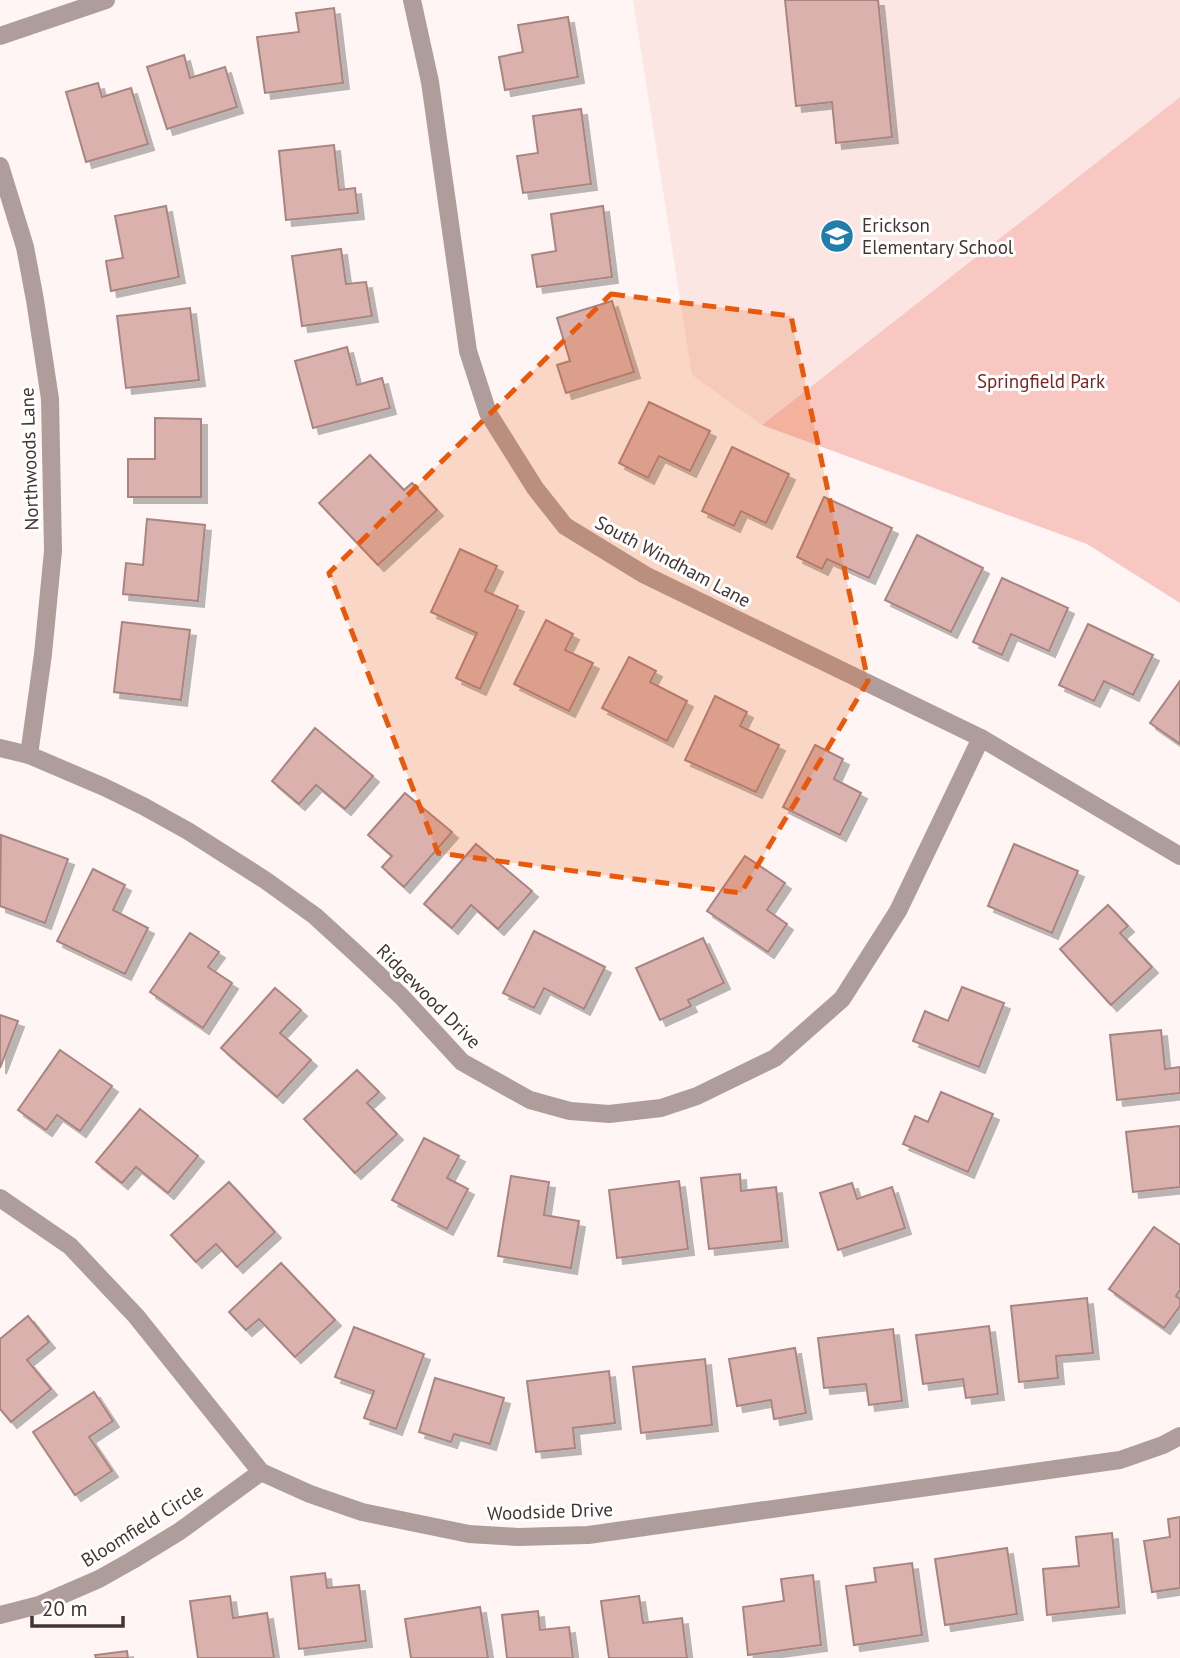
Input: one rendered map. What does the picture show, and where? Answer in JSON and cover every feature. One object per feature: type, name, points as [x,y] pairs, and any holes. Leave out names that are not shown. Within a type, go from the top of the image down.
[{"type":"street","points":[[0,36],[106,0]]},
{"type":"street","name":"South Windham Lane","points":[[412,0],[430,82],[468,351],[488,413],[535,488],[565,526],[645,575],[981,738],[1180,856]]},
{"type":"street","name":"Northwoods Lane","points":[[0,166],[25,247],[50,399],[53,551],[43,654],[29,755]]},
{"type":"street","name":"Ridgewood Drive","points":[[0,748],[29,755],[143,806],[265,880],[315,916],[362,958],[462,1062],[530,1100],[570,1111],[609,1114],[661,1108],[697,1096],[775,1058],[842,999],[898,911],[981,738]]},
{"type":"street","name":"Woodside Drive","points":[[0,1198],[70,1246],[136,1316],[261,1472],[310,1494],[362,1512],[468,1534],[518,1537],[588,1535],[1120,1460],[1180,1436]]},
{"type":"street","name":"Bloomfield Circle","points":[[0,1615],[39,1605],[99,1579],[180,1531],[261,1472]]},
{"type":"highlighted area","points":[[611,294],[791,316],[868,681],[741,893],[438,853],[329,573]]},
{"type":"shaded area","name":"Erickson Elementary School","points":[[633,0],[1180,0],[1180,97],[762,425],[692,375]]},
{"type":"green space","name":"Springfield Park","points":[[1180,97],[1180,603],[1087,544],[762,425]]},
{"type":"building","points":[[785,0],[878,0],[892,137],[836,143],[832,102],[796,106]]},
{"type":"building","points":[[334,8],[343,83],[265,93],[257,37],[299,32],[296,13]]},
{"type":"building","points":[[568,17],[578,77],[505,90],[499,57],[523,52],[518,25]]},
{"type":"building","points":[[184,55],[190,78],[225,67],[237,107],[167,129],[147,67]]},
{"type":"building","points":[[98,83],[102,97],[131,88],[148,144],[86,162],[66,92]]},
{"type":"building","points":[[581,109],[591,184],[523,193],[517,156],[538,153],[533,116]]},
{"type":"building","points":[[334,145],[339,190],[355,188],[358,213],[286,220],[279,151]]},
{"type":"building","points":[[166,206],[179,277],[111,291],[106,261],[123,258],[115,216]]},
{"type":"building","points":[[603,206],[612,277],[537,287],[532,255],[556,251],[551,214]]},
{"type":"building","points":[[341,249],[346,284],[366,282],[372,316],[302,326],[292,256]]},
{"type":"building","points":[[612,301],[634,372],[566,393],[557,365],[570,361],[557,318]]},
{"type":"building","points":[[190,308],[199,380],[126,388],[117,316]]},
{"type":"building","points":[[347,347],[357,385],[382,378],[390,408],[313,428],[295,361]]},
{"type":"building","points":[[649,402],[710,431],[690,471],[659,456],[648,478],[619,463]]},
{"type":"building","points":[[155,418],[201,419],[201,497],[128,497],[128,459],[155,459]]},
{"type":"building","points":[[732,447],[789,474],[766,523],[741,511],[734,526],[702,511]]},
{"type":"building","points":[[370,455],[404,490],[412,483],[437,510],[378,565],[319,503]]},
{"type":"building","points":[[824,497],[892,528],[869,578],[827,559],[822,569],[797,557]]},
{"type":"building","points":[[147,519],[205,525],[198,601],[123,594],[126,563],[143,565]]},
{"type":"building","points":[[917,535],[983,568],[951,632],[885,600]]},
{"type":"building","points":[[460,549],[497,566],[485,591],[518,606],[480,689],[456,678],[477,633],[431,612]]},
{"type":"building","points":[[1002,578],[1068,608],[1049,651],[1011,634],[1002,655],[973,642]]},
{"type":"building","points":[[546,620],[573,634],[565,650],[593,663],[569,711],[514,684]]},
{"type":"building","points":[[122,622],[190,630],[181,700],[114,692]]},
{"type":"building","points":[[1088,624],[1153,655],[1133,695],[1104,681],[1094,701],[1059,685]]},
{"type":"building","points":[[629,657],[656,671],[650,682],[687,701],[667,741],[602,708]]},
{"type":"building","points":[[1180,681],[1180,744],[1150,723]]},
{"type":"building","points":[[715,696],[747,712],[740,726],[779,745],[756,792],[685,760]]},
{"type":"building","points":[[315,728],[373,776],[345,809],[316,785],[299,804],[272,781]]},
{"type":"building","points":[[815,745],[843,759],[834,779],[861,793],[840,835],[783,807]]},
{"type":"building","points":[[405,793],[452,832],[404,887],[382,867],[392,856],[368,835]]},
{"type":"building","points":[[1,835],[68,859],[45,923],[0,906]]},
{"type":"building","points":[[476,844],[532,891],[498,929],[471,905],[452,928],[424,904]]},
{"type":"building","points":[[1014,844],[1078,871],[1052,933],[988,906]]},
{"type":"building","points":[[745,856],[785,883],[767,910],[787,924],[768,952],[707,911]]},
{"type":"building","points":[[93,869],[125,885],[113,910],[148,928],[125,974],[57,941]]},
{"type":"building","points":[[1108,905],[1128,926],[1120,933],[1152,967],[1111,1005],[1060,949]]},
{"type":"building","points":[[534,931],[605,967],[584,1009],[544,988],[534,1008],[503,993]]},
{"type":"building","points":[[190,933],[219,952],[208,967],[232,983],[203,1028],[150,992]]},
{"type":"building","points":[[703,938],[724,983],[688,1000],[691,1006],[660,1020],[636,968]]},
{"type":"building","points":[[962,987],[1004,1003],[979,1067],[913,1041],[925,1011],[948,1021]]},
{"type":"building","points":[[275,988],[301,1010],[280,1033],[311,1060],[277,1097],[221,1048]]},
{"type":"building","points":[[0,1015],[18,1021],[0,1068]]},
{"type":"building","points":[[1161,1030],[1165,1069],[1180,1067],[1180,1093],[1117,1100],[1110,1035]]},
{"type":"building","points":[[60,1050],[112,1086],[80,1131],[57,1115],[46,1130],[18,1110]]},
{"type":"building","points":[[357,1070],[379,1092],[367,1103],[397,1134],[355,1173],[304,1119]]},
{"type":"building","points":[[941,1092],[993,1114],[968,1172],[903,1144],[915,1116],[928,1122]]},
{"type":"building","points":[[140,1109],[198,1156],[168,1193],[136,1167],[122,1183],[96,1162]]},
{"type":"building","points":[[1180,1126],[1180,1187],[1133,1192],[1126,1132]]},
{"type":"building","points":[[424,1138],[459,1156],[447,1178],[468,1189],[447,1229],[392,1200]]},
{"type":"building","points":[[740,1174],[741,1191],[776,1187],[782,1241],[709,1249],[701,1178]]},
{"type":"building","points":[[511,1176],[549,1182],[544,1215],[579,1221],[571,1268],[498,1256]]},
{"type":"building","points":[[679,1181],[688,1249],[617,1258],[609,1190]]},
{"type":"building","points":[[229,1182],[275,1232],[237,1267],[216,1244],[196,1262],[171,1235]]},
{"type":"building","points":[[852,1183],[857,1199],[892,1187],[905,1228],[838,1250],[820,1193]]},
{"type":"building","points":[[1154,1227],[1180,1245],[1180,1290],[1176,1296],[1180,1299],[1180,1306],[1164,1328],[1109,1289]]},
{"type":"building","points":[[281,1263],[335,1320],[295,1357],[259,1319],[246,1330],[229,1312]]},
{"type":"building","points":[[1087,1298],[1093,1353],[1056,1356],[1058,1378],[1019,1382],[1011,1306]]},
{"type":"building","points":[[28,1316],[49,1342],[27,1360],[51,1389],[11,1422],[0,1409],[0,1339]]},
{"type":"building","points":[[989,1326],[998,1394],[966,1398],[963,1379],[923,1384],[916,1335]]},
{"type":"building","points":[[354,1327],[424,1354],[396,1429],[364,1418],[374,1391],[335,1377]]},
{"type":"building","points":[[893,1329],[902,1401],[869,1405],[866,1384],[824,1388],[818,1338]]},
{"type":"building","points":[[795,1348],[806,1413],[774,1419],[771,1400],[737,1406],[729,1359]]},
{"type":"building","points":[[705,1359],[712,1425],[641,1433],[633,1367]]},
{"type":"building","points":[[609,1371],[615,1423],[573,1428],[575,1448],[536,1452],[527,1381]]},
{"type":"building","points":[[435,1378],[504,1398],[490,1444],[454,1434],[451,1442],[419,1432]]},
{"type":"building","points":[[94,1392],[113,1421],[89,1437],[112,1471],[75,1495],[33,1432]]},
{"type":"building","points":[[1180,1517],[1180,1588],[1152,1592],[1144,1541],[1170,1537],[1168,1519]]},
{"type":"building","points":[[1112,1533],[1119,1607],[1047,1615],[1043,1569],[1079,1566],[1076,1537]]},
{"type":"building","points":[[1007,1548],[1017,1614],[945,1625],[935,1559]]},
{"type":"building","points":[[912,1563],[922,1635],[854,1645],[846,1586],[876,1582],[874,1568]]},
{"type":"building","points":[[325,1573],[327,1588],[359,1585],[366,1641],[299,1649],[291,1577]]},
{"type":"building","points":[[813,1575],[821,1645],[748,1655],[743,1607],[784,1601],[781,1579]]},
{"type":"building","points":[[230,1596],[233,1618],[267,1613],[274,1658],[198,1658],[190,1601]]},
{"type":"building","points":[[639,1596],[643,1623],[682,1618],[687,1658],[609,1658],[601,1601]]},
{"type":"building","points":[[480,1607],[488,1658],[411,1658],[405,1619]]},
{"type":"building","points":[[538,1611],[540,1630],[569,1627],[573,1658],[507,1658],[502,1615]]},
{"type":"building","points":[[127,1651],[128,1658],[96,1658],[95,1655]]},
{"type":"place","name":"Erickson Elementary School","points":[[837,236]]}]
